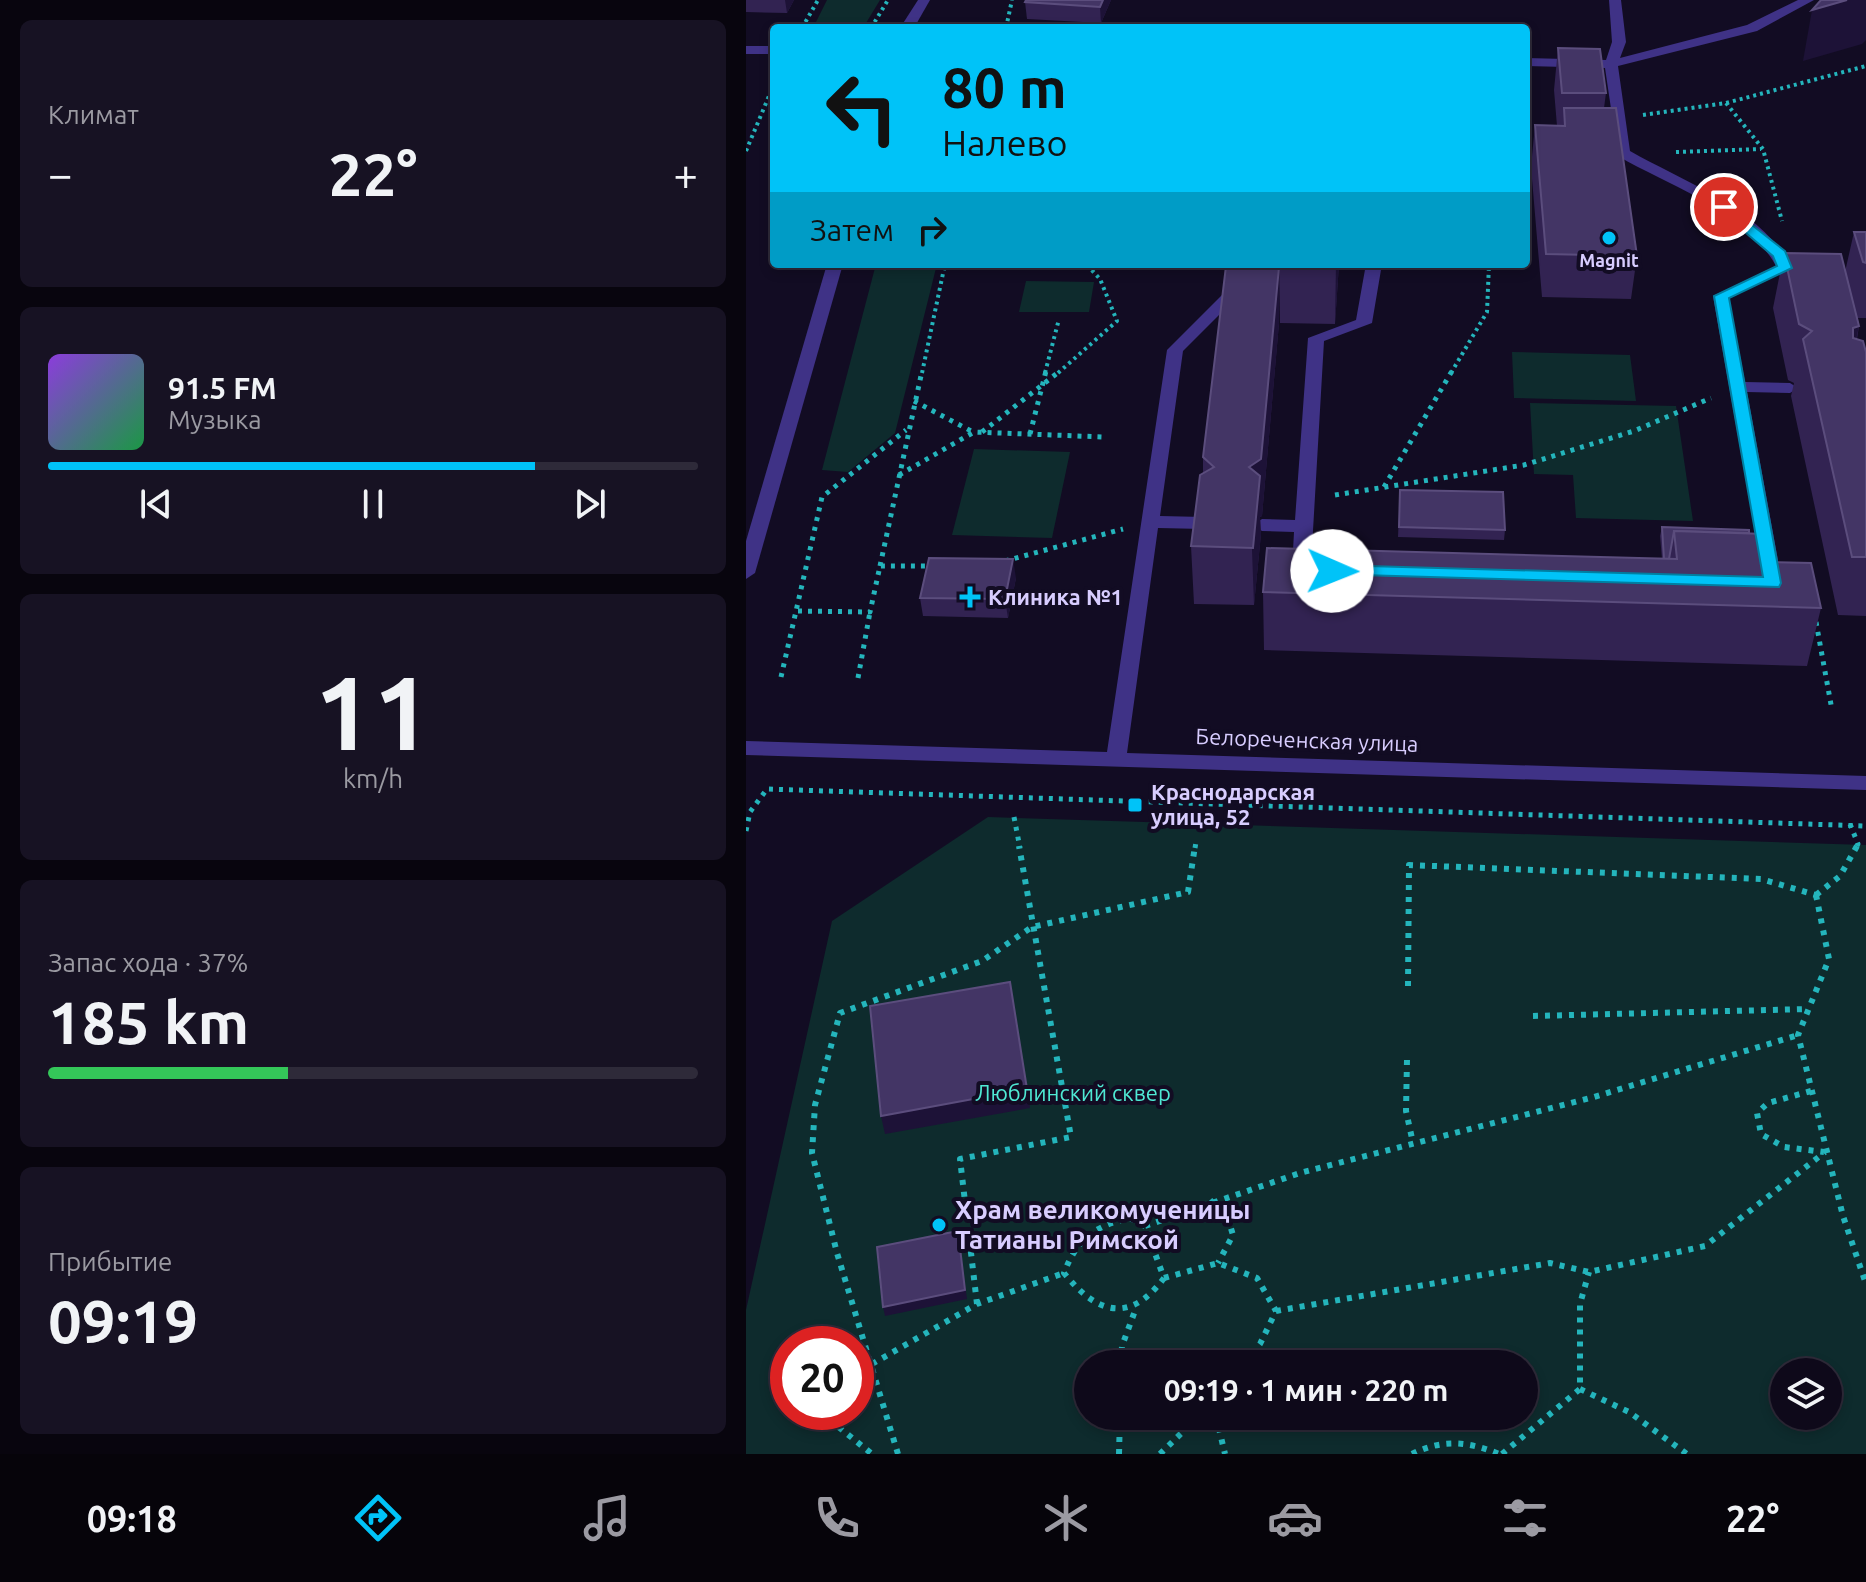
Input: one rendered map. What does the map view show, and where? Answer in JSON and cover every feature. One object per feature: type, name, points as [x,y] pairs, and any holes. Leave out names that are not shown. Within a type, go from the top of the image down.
[{"type":"street","points":[[909,24],[924,0]]},
{"type":"street","points":[[1615,0],[1619,42],[1611,64],[1618,118],[1616,146],[1724,207],[1787,264],[1721,296],[1773,583]]},
{"type":"street","points":[[1530,62],[1611,64],[1752,28],[1808,0]]},
{"type":"street","points":[[746,50],[770,50]]},
{"type":"street","points":[[746,573],[834,268]]},
{"type":"street","points":[[1116,758],[1175,350],[1245,281],[1246,268]]},
{"type":"street","points":[[1332,571],[1301,570],[1316,338],[1364,323],[1373,268]]},
{"type":"street","points":[[1737,387],[1790,388]]},
{"type":"street","points":[[1151,522],[1204,523]]},
{"type":"street","points":[[1262,525],[1304,526]]},
{"type":"street","name":"Белореченская улица","points":[[746,748],[1866,783]]},
{"type":"path","points":[[804,24],[818,0]]},
{"type":"path","points":[[873,24],[888,0]]},
{"type":"path","points":[[1007,24],[1012,0]]},
{"type":"path","points":[[1618,118],[1726,103],[1866,66]]},
{"type":"path","points":[[746,151],[770,94]]},
{"type":"path","points":[[1726,103],[1763,149],[1782,220],[1787,264]]},
{"type":"path","points":[[1616,146],[1763,149]]},
{"type":"path","points":[[858,678],[907,429],[944,268]]},
{"type":"path","points":[[982,432],[1042,387],[1117,321],[1100,279],[1090,268]]},
{"type":"path","points":[[1384,487],[1487,312],[1489,268]]},
{"type":"path","points":[[1030,434],[1059,319]]},
{"type":"path","points":[[1306,499],[1524,465],[1634,431],[1737,387]]},
{"type":"path","points":[[914,401],[974,432],[1104,437]]},
{"type":"path","points":[[781,677],[822,497],[907,429]]},
{"type":"path","points":[[898,476],[974,432]]},
{"type":"path","points":[[1001,562],[1151,522]]},
{"type":"path","points":[[880,566],[941,566]]},
{"type":"path","points":[[798,611],[870,612]]},
{"type":"path","points":[[1814,612],[1832,710]]},
{"type":"path","points":[[746,831],[750,812],[767,789],[1866,826]]},
{"type":"path","points":[[977,1304],[960,1159],[1071,1137],[1014,817]]},
{"type":"path","points":[[1816,895],[1840,876],[1858,844],[1850,824]]},
{"type":"path","points":[[860,1326],[837,1253],[812,1153],[815,1105],[840,1013],[982,961],[1032,927],[1188,892],[1196,842]]},
{"type":"path","points":[[1408,986],[1409,865],[1761,879],[1816,895]]},
{"type":"path","points":[[1816,895],[1829,959],[1798,1035],[1825,1152],[1866,1284]]},
{"type":"path","points":[[1533,1016],[1808,1009]]},
{"type":"path","points":[[1145,1226],[1210,1200],[1413,1143],[1570,1104],[1798,1035]]},
{"type":"path","points":[[1407,1060],[1406,1111],[1413,1143]]},
{"type":"path","points":[[1811,1091],[1768,1103],[1757,1113],[1761,1134],[1784,1147],[1825,1152]]},
{"type":"path","points":[[1276,1311],[1550,1263],[1589,1272],[1705,1246],[1825,1152]]},
{"type":"path","points":[[1210,1200],[1229,1222],[1233,1235],[1218,1263]]},
{"type":"path","points":[[1064,1273],[1074,1244],[1099,1224],[1130,1218],[1145,1226],[1164,1278]]},
{"type":"path","points":[[1122,1350],[1136,1307],[1154,1293],[1164,1278],[1218,1263],[1257,1278],[1276,1311]]},
{"type":"path","points":[[1580,1389],[1580,1304],[1589,1272]]},
{"type":"path","points":[[874,1363],[977,1304],[1064,1273]]},
{"type":"path","points":[[1064,1273],[1086,1299],[1110,1308],[1136,1307]]},
{"type":"path","points":[[1255,1350],[1276,1311]]},
{"type":"path","points":[[874,1371],[898,1454]]},
{"type":"path","points":[[1412,1454],[1427,1445],[1453,1441],[1477,1444],[1500,1454],[1580,1389]]},
{"type":"path","points":[[1580,1389],[1629,1412],[1687,1454]]},
{"type":"path","points":[[842,1430],[872,1454]]},
{"type":"path","points":[[1119,1454],[1120,1430]]},
{"type":"path","points":[[1160,1454],[1185,1430]]},
{"type":"path","points":[[1219,1430],[1225,1454]]},
{"type":"green space","points":[[827,0],[880,0],[865,24],[815,24]]},
{"type":"green space","points":[[875,268],[936,268],[895,433],[848,472],[822,470]]},
{"type":"green space","points":[[1026,281],[1094,282],[1089,312],[1019,312]]},
{"type":"green space","points":[[1512,352],[1630,355],[1636,401],[1514,398]]},
{"type":"green space","points":[[1530,403],[1676,406],[1693,521],[1576,518],[1573,475],[1534,474]]},
{"type":"green space","points":[[974,449],[1070,452],[1052,538],[952,535]]},
{"type":"green space","name":"Люблинский сквер","points":[[988,817],[1866,845],[1866,1454],[746,1454],[746,1310],[832,921]]},
{"type":"building","points":[[1026,0],[1103,0],[1100,7]]},
{"type":"building","points":[[1821,0],[1847,0],[1812,10]]},
{"type":"building","points":[[1558,48],[1600,49],[1606,93],[1562,93]]},
{"type":"building","points":[[1564,108],[1616,108],[1637,256],[1546,254],[1535,125],[1565,126]]},
{"type":"building","points":[[1854,232],[1866,232],[1866,263],[1863,262]]},
{"type":"building","points":[[1784,253],[1841,254],[1859,326],[1853,328],[1853,338],[1863,341],[1866,352],[1866,557],[1852,557],[1803,339],[1812,331],[1799,324]]},
{"type":"building","points":[[1226,268],[1279,268],[1261,459],[1249,467],[1260,476],[1253,548],[1191,546],[1200,475],[1214,467],[1203,457]]},
{"type":"building","points":[[1400,490],[1503,492],[1505,530],[1399,527]]},
{"type":"building","points":[[1662,527],[1749,530],[1749,533],[1674,531],[1669,559],[1664,559]]},
{"type":"building","points":[[1674,531],[1765,534],[1769,562],[1811,563],[1821,608],[1263,592],[1267,548],[1677,559]]},
{"type":"building","points":[[929,558],[1013,559],[1005,599],[920,598]]},
{"type":"building","points":[[1010,982],[1027,1089],[881,1116],[870,1006]]},
{"type":"building","points":[[958,1231],[965,1290],[883,1307],[877,1247]]},
{"type":"place","name":"Magnit","points":[[1609,238]]},
{"type":"place","name":"Клиника №1","points":[[970,597]]},
{"type":"place","name":"Краснодарская улица, 52","points":[[1135,805]]},
{"type":"place","name":"Храм великомученицы Татианы Римской","points":[[939,1225]]},
{"type":"route","points":[[1332,571],[1773,583],[1721,296],[1785,268],[1780,254],[1724,207]]}]
